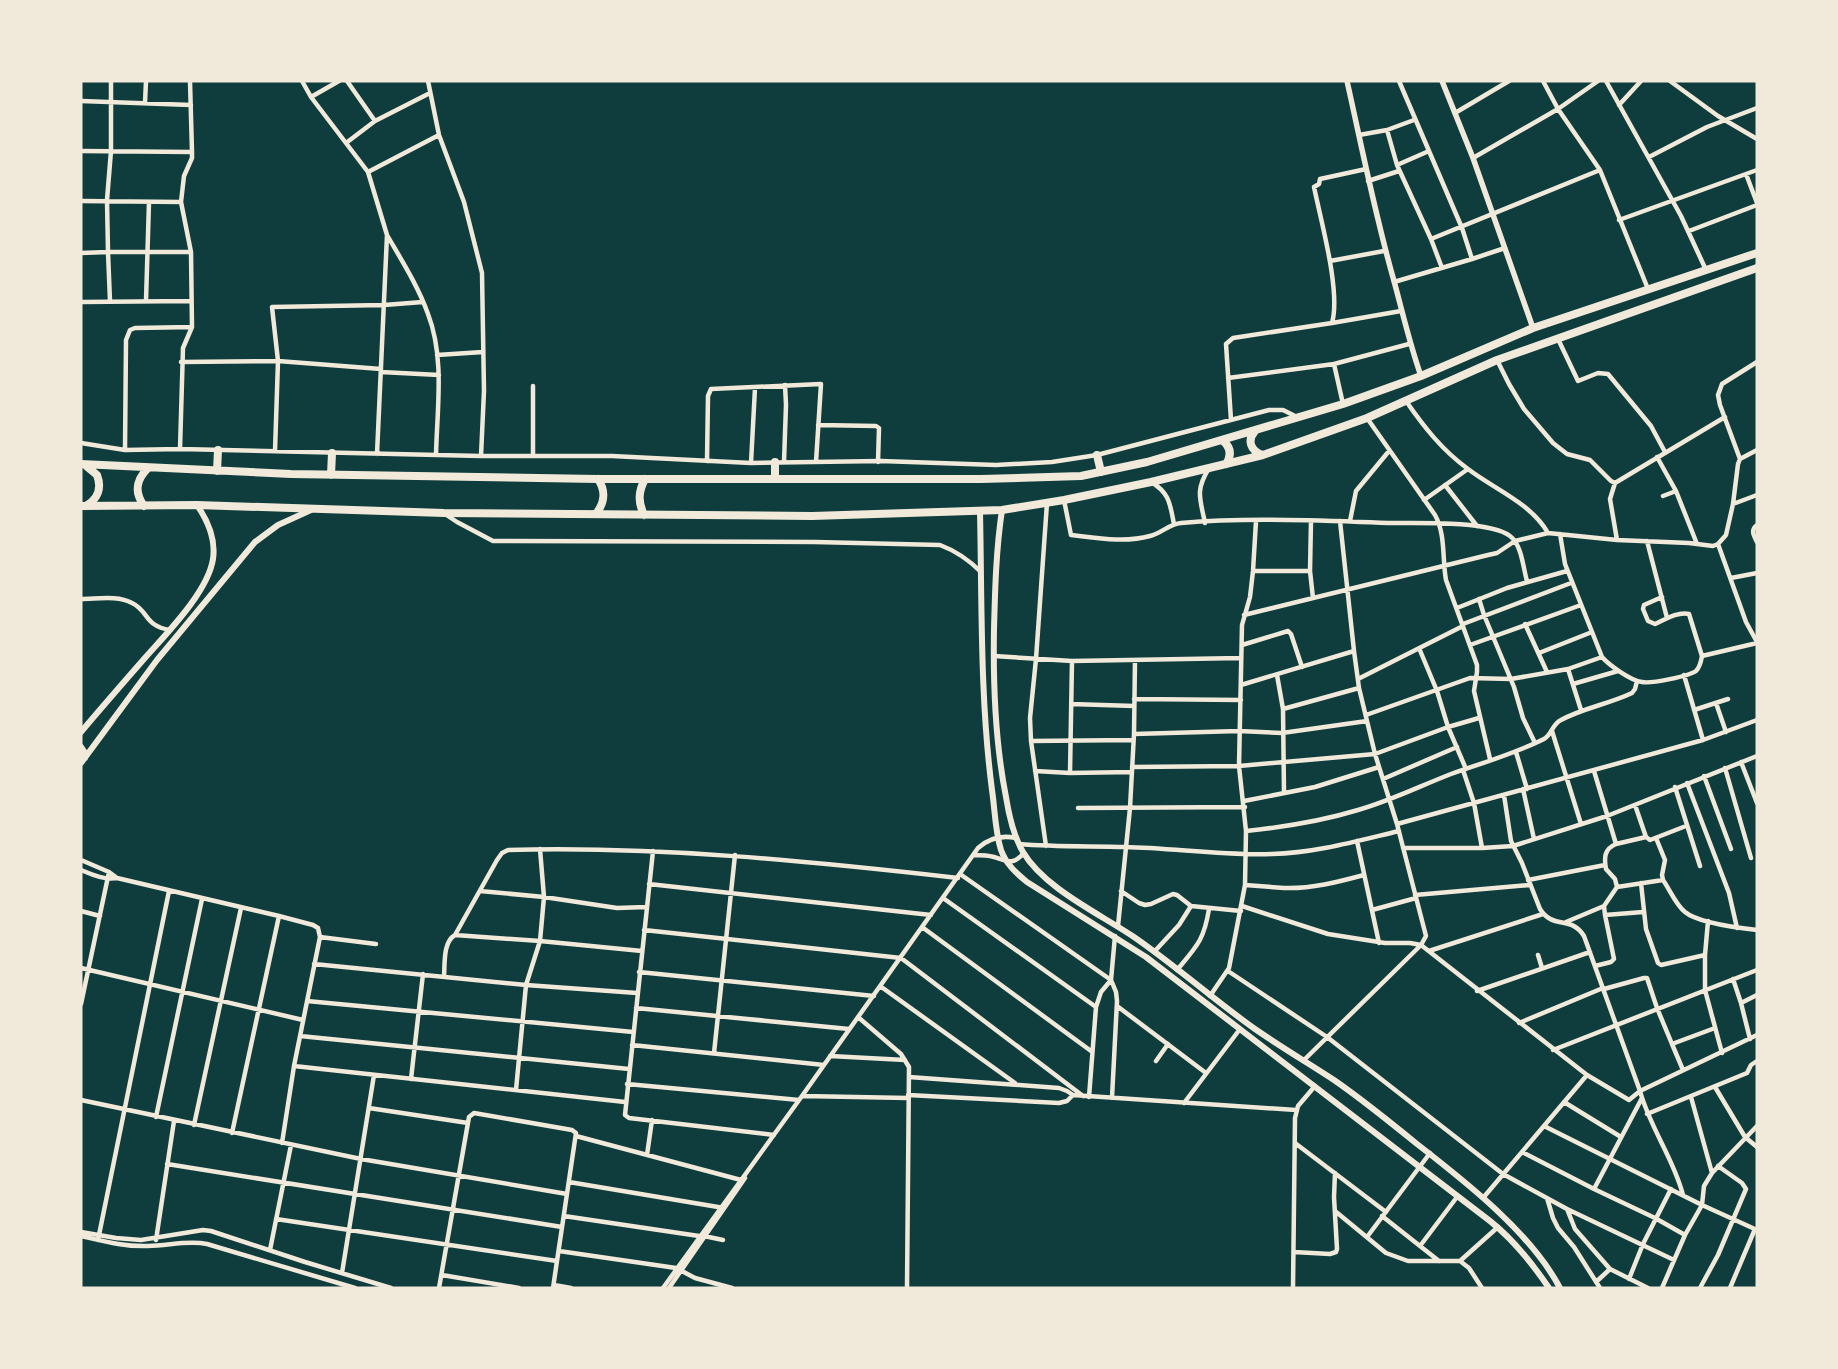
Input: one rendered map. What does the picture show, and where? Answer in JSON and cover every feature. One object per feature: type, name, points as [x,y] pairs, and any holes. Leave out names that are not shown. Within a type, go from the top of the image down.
[{"type":"main road","points":[[83,465],[331,475],[598,479],[981,479],[1056,477],[1100,472],[1146,462],[1343,404],[1421,376],[1533,328],[1757,253]]},
{"type":"main road","points":[[83,506],[197,505],[444,513],[812,516],[1002,510],[1064,500],[1151,482],[1263,455],[1366,418],[1497,360],[1757,268]]},
{"type":"main road","points":[[1255,431],[1250,438],[1250,443],[1254,451],[1263,455]]},
{"type":"main road","points":[[1222,440],[1230,451],[1226,464]]},
{"type":"main road","points":[[217,471],[218,450]]},
{"type":"main road","points":[[331,475],[332,453]]},
{"type":"main road","points":[[1097,455],[1100,472]]},
{"type":"main road","points":[[775,462],[775,479]]},
{"type":"main road","points":[[83,465],[92,469],[97,475],[99,489],[92,502],[83,506]]},
{"type":"main road","points":[[144,506],[139,499],[137,490],[142,474],[148,468]]},
{"type":"main road","points":[[596,514],[601,508],[604,493],[598,479]]},
{"type":"main road","points":[[644,515],[640,508],[639,493],[645,479]]},
{"type":"main road","points":[[81,732],[170,630],[204,585],[210,572],[213,544],[211,530],[197,505]]},
{"type":"main road","points":[[83,760],[157,660],[254,542],[294,516],[311,510]]},
{"type":"main road","points":[[1002,510],[995,575],[994,656],[996,714],[1001,770],[1011,821],[1024,854],[1033,866],[1075,900],[1118,926],[1255,1029],[1363,1101],[1430,1153],[1483,1198],[1529,1244],[1544,1261],[1560,1288]]},
{"type":"main road","points":[[980,512],[985,727],[998,837],[1000,849],[1007,862],[1027,882],[1146,957],[1316,1085],[1498,1227],[1535,1267],[1549,1288]]},
{"type":"main road","points":[[149,653],[157,660]]},
{"type":"main road","points":[[81,747],[85,753],[83,760]]},
{"type":"street","points":[[110,301],[107,200],[111,151],[111,81]]},
{"type":"street","points":[[145,103],[146,81]]},
{"type":"street","points":[[180,449],[183,348],[192,327],[191,252],[181,202],[184,176],[192,158],[190,81]]},
{"type":"street","points":[[302,81],[311,97],[368,172],[387,235],[419,291],[429,316],[439,375],[436,455]]},
{"type":"street","points":[[311,97],[338,81]]},
{"type":"street","points":[[347,81],[375,122]]},
{"type":"street","points":[[428,81],[439,135],[464,202],[482,272],[482,456]]},
{"type":"street","points":[[1347,81],[1384,251],[1421,376]]},
{"type":"street","points":[[1399,81],[1414,120],[1462,228],[1472,259]]},
{"type":"street","points":[[1442,81],[1472,158],[1533,328]]},
{"type":"street","points":[[1455,113],[1509,81]]},
{"type":"street","points":[[1543,81],[1558,109],[1600,170],[1648,289]]},
{"type":"street","points":[[1472,158],[1558,109],[1598,81]]},
{"type":"street","points":[[1606,81],[1689,231],[1706,270]]},
{"type":"street","points":[[1619,105],[1641,81]]},
{"type":"street","points":[[1670,81],[1724,120],[1757,139]]},
{"type":"street","points":[[346,143],[375,122],[430,93]]},
{"type":"street","points":[[81,101],[191,105]]},
{"type":"street","points":[[1649,157],[1724,120],[1757,108]]},
{"type":"street","points":[[1359,135],[1387,130],[1414,120]]},
{"type":"street","points":[[1387,130],[1396,165],[1431,239],[1442,268]]},
{"type":"street","points":[[368,172],[439,135]]},
{"type":"street","points":[[81,151],[192,152]]},
{"type":"street","points":[[1396,165],[1429,152]]},
{"type":"street","points":[[1332,323],[1335,312],[1330,261],[1314,187],[1319,184],[1320,179],[1366,169]]},
{"type":"street","points":[[1431,239],[1462,228],[1600,170]]},
{"type":"street","points":[[1619,220],[1757,170]]},
{"type":"street","points":[[1368,181],[1399,171]]},
{"type":"street","points":[[1689,231],[1757,204],[1746,174]]},
{"type":"street","points":[[81,201],[181,202]]},
{"type":"street","points":[[146,301],[149,202]]},
{"type":"street","points":[[377,454],[381,404],[387,235]]},
{"type":"street","points":[[1394,282],[1505,248]]},
{"type":"street","points":[[1330,261],[1384,251]]},
{"type":"street","points":[[81,253],[191,252]]},
{"type":"street","points":[[81,302],[191,301]]},
{"type":"street","points":[[275,452],[278,361],[272,307],[384,305],[423,302]]},
{"type":"street","points":[[1231,420],[1226,344],[1228,340],[1401,311]]},
{"type":"street","points":[[125,450],[126,340],[130,330],[136,328],[192,327]]},
{"type":"street","points":[[1558,339],[1578,381],[1598,373],[1608,374],[1651,426],[1666,452]]},
{"type":"street","points":[[1228,378],[1334,364],[1410,344]]},
{"type":"street","points":[[437,355],[483,352]]},
{"type":"street","points":[[1497,360],[1524,409],[1553,443],[1567,454],[1590,460],[1615,483]]},
{"type":"street","points":[[182,362],[278,361],[439,375]]},
{"type":"street","points":[[1244,615],[1497,553],[1515,541],[1548,533],[1617,540],[1713,546],[1718,544],[1726,535],[1733,504],[1736,472],[1740,459],[1720,405],[1718,389],[1722,384],[1757,362]]},
{"type":"street","points":[[1334,364],[1343,404]]},
{"type":"street","points":[[707,461],[709,391],[714,388],[755,388],[820,384],[816,462]]},
{"type":"street","points":[[784,462],[785,385]]},
{"type":"street","points":[[533,386],[533,455]]},
{"type":"street","points":[[751,463],[755,388]]},
{"type":"street","points":[[1406,401],[1432,437],[1468,469],[1526,509],[1542,523],[1548,533]]},
{"type":"street","points":[[81,443],[125,450],[180,449],[482,456],[612,456],[751,463],[878,462],[996,464],[1052,462],[1097,455],[1269,410],[1283,410],[1298,418]]},
{"type":"street","points":[[1617,540],[1610,499],[1615,483],[1725,417]]},
{"type":"street","points":[[1366,418],[1439,524],[1444,557],[1443,566],[1477,665],[1473,686],[1490,759]]},
{"type":"street","points":[[818,425],[876,426],[879,428],[878,462]]},
{"type":"street","points":[[1350,521],[1356,491],[1389,450]]},
{"type":"street","points":[[1740,459],[1757,450]]},
{"type":"street","points":[[1657,457],[1676,491],[1697,544]]},
{"type":"street","points":[[1206,523],[1199,492],[1200,484],[1209,468]]},
{"type":"street","points":[[1424,500],[1468,469]]},
{"type":"street","points":[[1151,482],[1159,487],[1168,499],[1174,524]]},
{"type":"street","points":[[1445,485],[1477,526]]},
{"type":"street","points":[[1663,496],[1676,491]]},
{"type":"street","points":[[1733,504],[1757,495]]},
{"type":"street","points":[[1064,500],[1071,535],[1134,540],[1162,532],[1174,524],[1256,521],[1350,521],[1477,526],[1505,533],[1515,541],[1527,581]]},
{"type":"street","points":[[1046,503],[1036,659],[1030,718],[1031,741],[1046,846]]},
{"type":"street","points":[[444,513],[493,541],[805,542],[940,545],[953,550],[982,573]]},
{"type":"street","points":[[1210,996],[1228,972],[1245,885],[1245,807],[1239,766],[1241,658],[1242,625],[1250,597],[1256,521]]},
{"type":"street","points":[[1310,521],[1310,571],[1313,598]]},
{"type":"street","points":[[1303,1061],[1421,945],[1426,936],[1399,831],[1375,754],[1359,688],[1340,521]]},
{"type":"street","points":[[1757,526],[1752,532],[1757,542]]},
{"type":"street","points":[[1560,534],[1563,557],[1571,583],[1602,657],[1618,671],[1637,681],[1648,683],[1694,672],[1698,669],[1702,656],[1689,614],[1685,613],[1652,624],[1648,621],[1643,610],[1646,603],[1662,597]]},
{"type":"street","points":[[1647,541],[1667,618]]},
{"type":"street","points":[[1702,656],[1757,643],[1746,622],[1718,544]]},
{"type":"street","points":[[1253,571],[1310,571]]},
{"type":"street","points":[[1457,608],[1527,581],[1568,571]]},
{"type":"street","points":[[1731,578],[1757,573]]},
{"type":"street","points":[[1358,679],[1484,615],[1571,583]]},
{"type":"street","points":[[81,599],[122,599],[134,604],[156,626],[170,630]]},
{"type":"street","points":[[1479,599],[1511,679],[1523,718],[1535,743]]},
{"type":"street","points":[[1470,645],[1581,605]]},
{"type":"street","points":[[1525,624],[1547,672]]},
{"type":"street","points":[[1242,644],[1288,631],[1291,634],[1302,667]]},
{"type":"street","points":[[1539,653],[1592,632]]},
{"type":"street","points":[[1419,648],[1437,691],[1464,769],[1474,803],[1482,848]]},
{"type":"street","points":[[1241,685],[1354,651]]},
{"type":"street","points":[[994,656],[1072,661],[1241,658]]},
{"type":"street","points":[[1366,715],[1470,678],[1511,679],[1568,669],[1602,657]]},
{"type":"street","points":[[1118,926],[1120,891],[1130,808],[1135,660]]},
{"type":"street","points":[[1070,773],[1072,661]]},
{"type":"street","points":[[1568,669],[1581,710]]},
{"type":"street","points":[[1573,684],[1618,671]]},
{"type":"street","points":[[1277,675],[1283,709],[1284,793]]},
{"type":"street","points":[[1684,675],[1703,740]]},
{"type":"street","points":[[1246,831],[1308,823],[1358,810],[1389,800],[1490,759],[1516,752],[1546,738],[1556,723],[1581,710],[1632,693],[1637,681]]},
{"type":"street","points":[[1283,709],[1359,688]]},
{"type":"street","points":[[1694,710],[1728,699]]},
{"type":"street","points":[[1134,700],[1241,700]]},
{"type":"street","points":[[1716,703],[1726,732]]},
{"type":"street","points":[[1071,704],[1134,706]]},
{"type":"street","points":[[1035,771],[1070,773],[1239,766],[1375,754],[1448,727],[1479,718]]},
{"type":"street","points":[[1397,824],[1703,740],[1757,720]]},
{"type":"street","points":[[1031,741],[1239,731],[1282,733],[1367,721]]},
{"type":"street","points":[[1552,731],[1565,779],[1581,824]]},
{"type":"street","points":[[1383,779],[1457,747]]},
{"type":"street","points":[[1516,752],[1534,839]]},
{"type":"street","points":[[1403,848],[1513,846],[1607,816],[1675,787],[1757,756]]},
{"type":"street","points":[[1741,762],[1757,803]]},
{"type":"street","points":[[1244,800],[1315,786],[1379,767]]},
{"type":"street","points":[[1725,768],[1751,858]]},
{"type":"street","points":[[1594,771],[1616,844]]},
{"type":"street","points":[[1704,776],[1731,849]]},
{"type":"street","points":[[1687,783],[1729,893],[1737,928]]},
{"type":"street","points":[[1675,787],[1700,866]]},
{"type":"street","points":[[1504,795],[1513,846],[1522,862],[1543,914],[1552,921],[1564,922],[1579,928],[1590,952],[1647,1114],[1679,1179],[1683,1195]]},
{"type":"street","points":[[1635,804],[1646,837]]},
{"type":"street","points":[[1078,808],[1245,807]]},
{"type":"street","points":[[1617,887],[1614,879],[1606,871],[1607,848],[1646,837],[1650,840],[1686,826]]},
{"type":"street","points":[[663,1288],[985,842],[998,837],[1008,836],[1018,841],[1046,846],[1126,847],[1246,854],[1290,853],[1399,831]]},
{"type":"street","points":[[1656,838],[1666,860],[1662,875],[1663,880],[1685,912],[1708,921],[1737,928],[1757,930]]},
{"type":"street","points":[[1357,841],[1379,943]]},
{"type":"street","points":[[516,1090],[526,985],[540,941],[544,897],[540,849]]},
{"type":"street","points":[[444,976],[447,944],[451,937],[455,935],[502,853],[508,850],[540,849],[735,855],[959,876],[1111,980]]},
{"type":"street","points":[[653,851],[624,1113],[626,1116],[652,1120],[774,1135]]},
{"type":"street","points":[[974,856],[987,855],[1007,862],[1016,860],[1024,854]]},
{"type":"street","points":[[714,1053],[735,855]]},
{"type":"street","points":[[81,860],[109,872],[117,878]]},
{"type":"street","points":[[1372,910],[1416,897],[1529,883],[1605,865]]},
{"type":"street","points":[[81,870],[108,879],[117,878],[279,916],[316,926],[320,930],[308,1001],[294,1066],[282,1143]]},
{"type":"street","points":[[81,1004],[109,872]]},
{"type":"street","points":[[1245,885],[1285,888],[1311,887],[1364,875]]},
{"type":"street","points":[[1564,922],[1604,906],[1617,887],[1663,880]]},
{"type":"street","points":[[1641,883],[1646,929],[1659,964],[1705,955]]},
{"type":"street","points":[[649,884],[931,915]]},
{"type":"street","points":[[99,1238],[169,891]]},
{"type":"street","points":[[480,891],[544,897],[617,908],[646,907]]},
{"type":"street","points":[[1120,891],[1145,905],[1172,894],[1177,895],[1191,906],[1241,911]]},
{"type":"street","points":[[943,898],[1096,1006]]},
{"type":"street","points":[[156,1117],[202,899]]},
{"type":"street","points":[[1154,952],[1179,925],[1191,906]]},
{"type":"street","points":[[1242,906],[1328,934],[1379,943],[1421,945],[1553,1050],[1587,1075],[1629,1100],[1640,1091],[1757,1035]]},
{"type":"street","points":[[1595,966],[1611,962],[1614,959],[1604,906]]},
{"type":"street","points":[[194,1125],[242,908]]},
{"type":"street","points":[[1177,970],[1202,938],[1205,932],[1209,909]]},
{"type":"street","points":[[81,911],[100,916]]},
{"type":"street","points":[[1605,915],[1643,912]]},
{"type":"street","points":[[1429,951],[1543,914]]},
{"type":"street","points":[[232,1133],[279,916]]},
{"type":"street","points":[[1708,921],[1705,955],[1705,990],[1722,1053]]},
{"type":"street","points":[[922,927],[1091,1051]]},
{"type":"street","points":[[644,930],[900,958],[1086,1096]]},
{"type":"street","points":[[455,935],[642,951]]},
{"type":"street","points":[[1112,1098],[1117,1006],[1116,992],[1111,980],[1115,936]]},
{"type":"street","points":[[320,937],[376,944]]},
{"type":"street","points":[[1477,990],[1590,952]]},
{"type":"street","points":[[1538,955],[1542,968]]},
{"type":"street","points":[[314,964],[526,985],[637,993]]},
{"type":"street","points":[[81,968],[304,1020]]},
{"type":"street","points":[[1553,1050],[1757,970]]},
{"type":"street","points":[[639,972],[874,996]]},
{"type":"street","points":[[1228,972],[1327,1037],[1503,1174],[1568,1209],[1674,1260]]},
{"type":"street","points":[[411,1078],[423,974]]},
{"type":"street","points":[[1519,1023],[1603,988],[1646,978],[1684,1070]]},
{"type":"street","points":[[1733,979],[1750,1039]]},
{"type":"street","points":[[1086,1096],[1096,1006],[1101,992],[1111,980]]},
{"type":"street","points":[[880,986],[1017,1084]]},
{"type":"street","points":[[1741,1003],[1757,995]]},
{"type":"street","points":[[308,1001],[633,1032]]},
{"type":"street","points":[[1117,1006],[1206,1073]]},
{"type":"street","points":[[636,1008],[849,1030]]},
{"type":"street","points":[[858,1018],[901,1054],[909,1067],[907,1288]]},
{"type":"street","points":[[1672,1044],[1715,1028]]},
{"type":"street","points":[[1184,1103],[1240,1029]]},
{"type":"street","points":[[300,1036],[629,1069]]},
{"type":"street","points":[[1156,1060],[1168,1044]]},
{"type":"street","points":[[632,1045],[824,1065]]},
{"type":"street","points":[[830,1056],[905,1060]]},
{"type":"street","points":[[1647,1114],[1747,1073],[1751,1065],[1757,1061]]},
{"type":"street","points":[[294,1066],[626,1102]]},
{"type":"street","points":[[342,1273],[374,1074]]},
{"type":"street","points":[[1483,1198],[1587,1075]]},
{"type":"street","points":[[909,1077],[1063,1089],[1073,1096],[1296,1110]]},
{"type":"street","points":[[627,1084],[801,1098],[908,1096],[1059,1103],[1067,1101],[1073,1096]]},
{"type":"street","points":[[1293,1288],[1296,1110],[1316,1085]]},
{"type":"street","points":[[1715,1087],[1745,1137],[1757,1146]]},
{"type":"street","points":[[1690,1097],[1712,1173]]},
{"type":"street","points":[[1594,1189],[1642,1098]]},
{"type":"street","points":[[81,1100],[361,1159],[567,1194]]},
{"type":"street","points":[[1564,1102],[1621,1137]]},
{"type":"street","points":[[369,1108],[468,1123]]},
{"type":"street","points":[[440,1288],[468,1123],[470,1115],[474,1113],[572,1130],[576,1133],[554,1286],[571,1288]]},
{"type":"street","points":[[155,1246],[174,1120]]},
{"type":"street","points":[[646,1155],[652,1120]]},
{"type":"street","points":[[1544,1126],[1756,1230],[1730,1288]]},
{"type":"street","points":[[1662,1288],[1685,1235],[1702,1205],[1704,1186],[1718,1166],[1757,1126]]},
{"type":"street","points":[[576,1136],[742,1180]]},
{"type":"street","points":[[1295,1143],[1335,1173],[1439,1261]]},
{"type":"street","points":[[270,1250],[291,1145]]},
{"type":"street","points":[[1522,1152],[1656,1218],[1685,1235]]},
{"type":"street","points":[[1367,1237],[1430,1153]]},
{"type":"street","points":[[167,1164],[562,1227]]},
{"type":"street","points":[[1700,1288],[1718,1255],[1746,1193],[1745,1186],[1718,1166]]},
{"type":"street","points":[[1294,1252],[1330,1254],[1336,1252],[1338,1246],[1335,1211],[1335,1173]]},
{"type":"street","points":[[569,1182],[722,1208]]},
{"type":"street","points":[[1629,1279],[1643,1244],[1671,1189]]},
{"type":"street","points":[[1420,1246],[1457,1196]]},
{"type":"street","points":[[1547,1198],[1558,1228],[1574,1247],[1600,1288]]},
{"type":"street","points":[[1568,1209],[1575,1229],[1610,1269],[1648,1288]]},
{"type":"street","points":[[1335,1211],[1386,1253],[1400,1260],[1460,1261],[1469,1268],[1482,1288]]},
{"type":"street","points":[[564,1216],[722,1240]]},
{"type":"street","points":[[276,1219],[557,1262]]},
{"type":"street","points":[[1460,1261],[1498,1227]]},
{"type":"street","points":[[81,1236],[129,1240],[156,1239],[203,1230],[211,1231],[391,1288]]},
{"type":"street","points":[[81,1232],[127,1245],[155,1246],[178,1242],[207,1244],[355,1288]]},
{"type":"street","points":[[559,1251],[678,1269],[695,1278],[732,1288]]},
{"type":"street","points":[[669,1288],[678,1269]]},
{"type":"street","points":[[1596,1282],[1610,1269]]},
{"type":"street","points":[[442,1275],[518,1288]]}]
